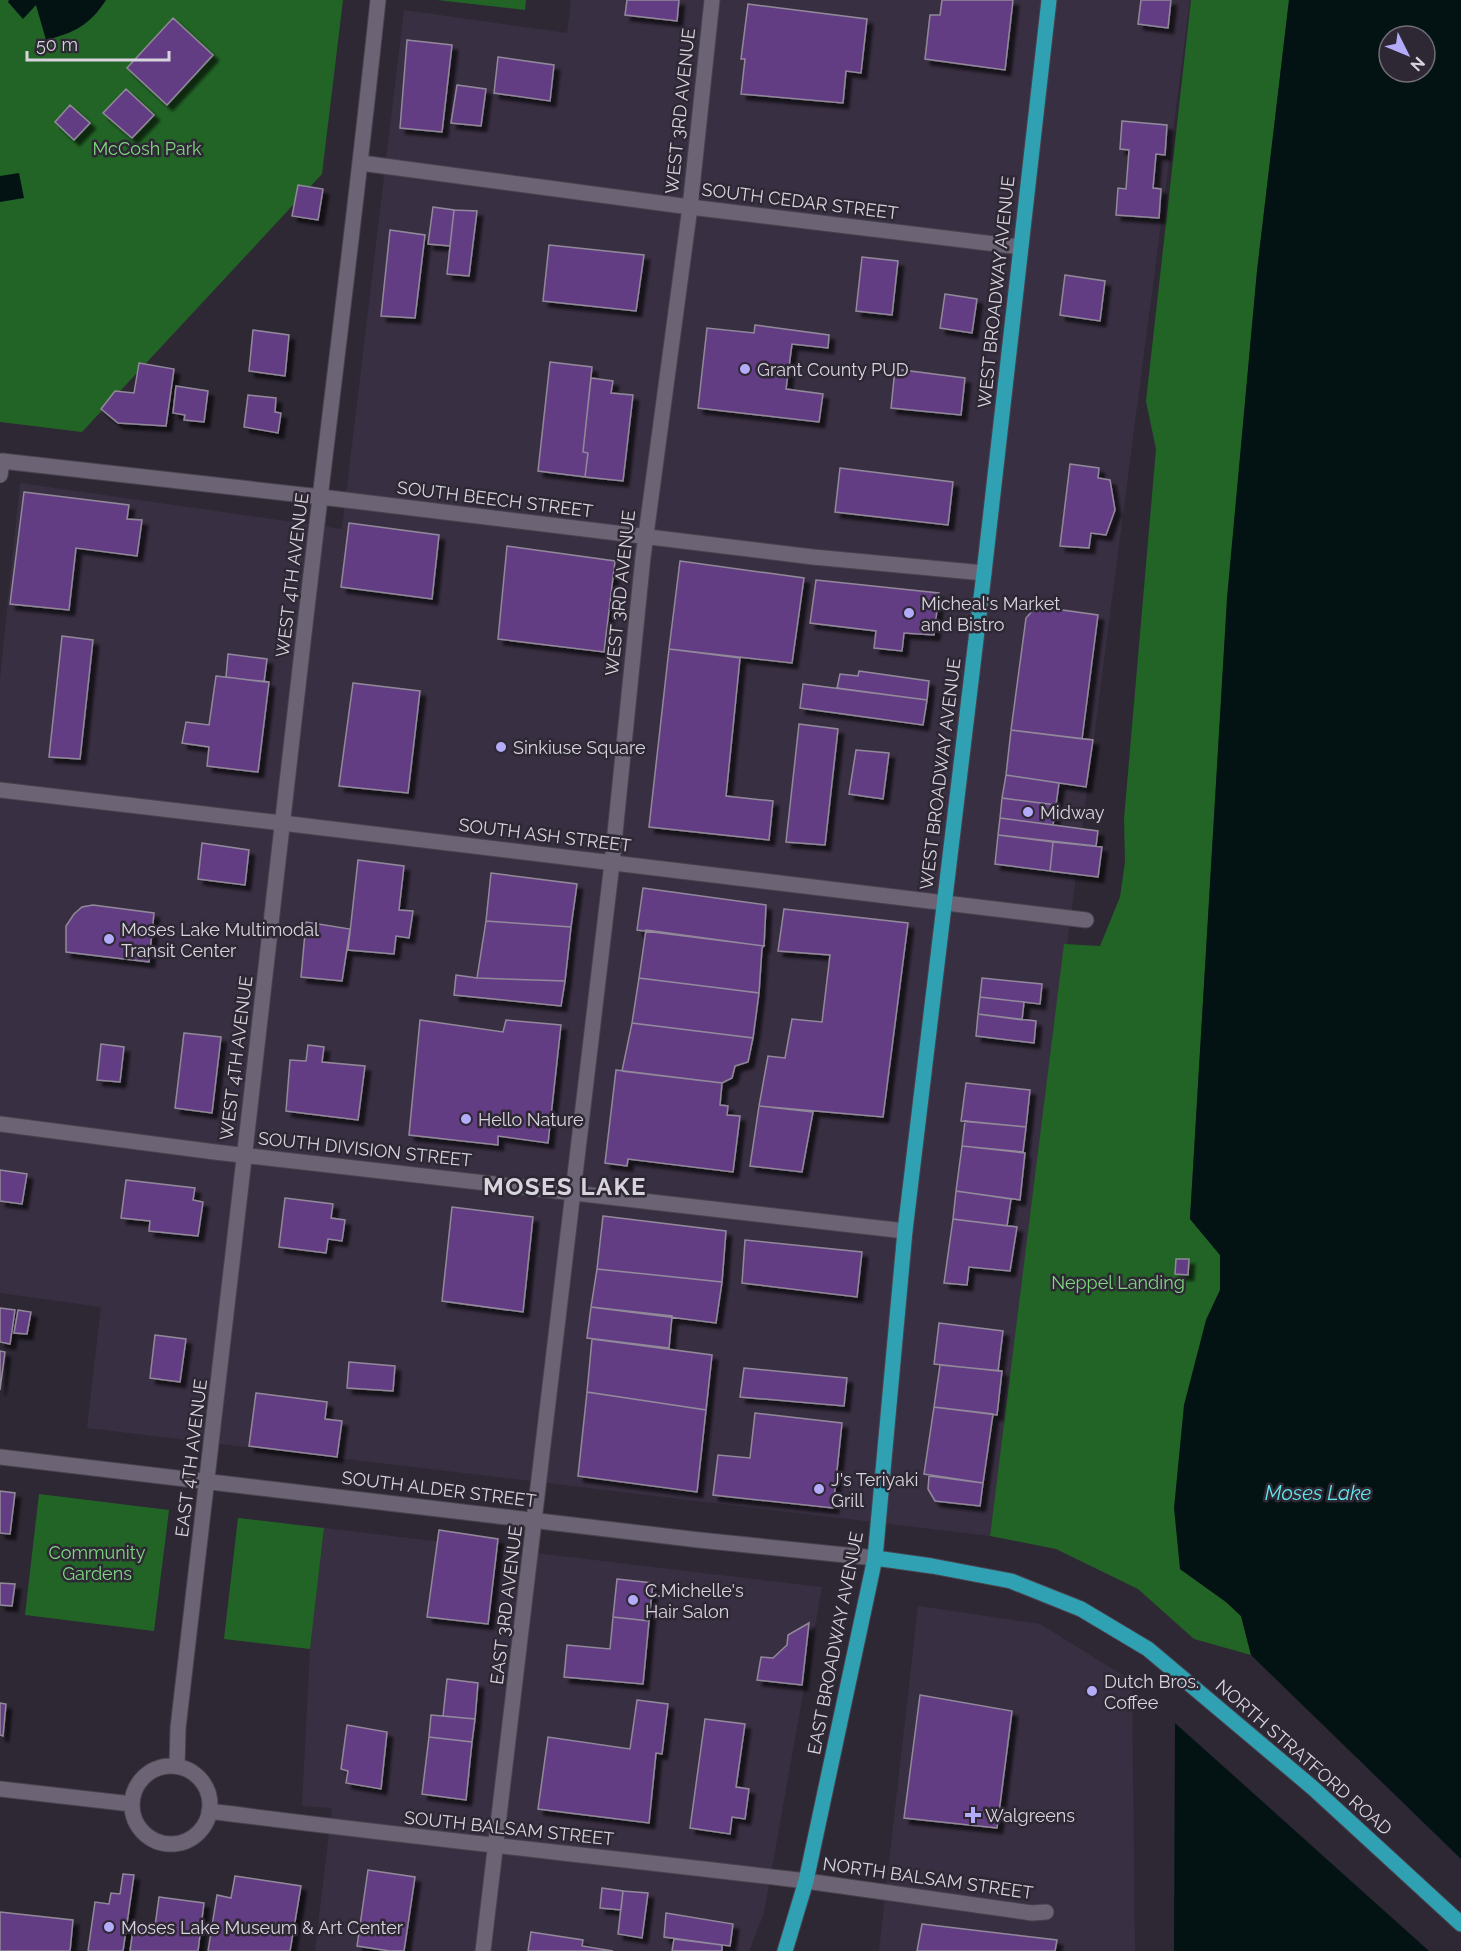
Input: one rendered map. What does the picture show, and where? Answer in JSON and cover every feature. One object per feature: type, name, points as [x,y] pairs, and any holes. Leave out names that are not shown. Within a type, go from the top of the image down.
[{"type":"main road","name":"WEST BROADWAY AVENUE","points":[[906,1231],[1049,0]]},
{"type":"main road","name":"EAST BROADWAY AVENUE","points":[[785,1951],[806,1881],[875,1558],[906,1231]]},
{"type":"main road","name":"NORTH STRATFORD ROAD","points":[[875,1558],[1011,1581],[1081,1609],[1148,1649],[1313,1788],[1461,1924]]},
{"type":"street","name":"WEST 4TH AVENUE","points":[[244,1155],[361,163],[378,0]]},
{"type":"street","name":"WEST 3RD AVENUE","points":[[574,1192],[612,863],[646,537],[690,207],[712,0]]},
{"type":"street","name":"SOUTH CEDAR STREET","points":[[361,163],[690,207],[1020,247]]},
{"type":"street","name":"SOUTH BEECH STREET","points":[[1,468],[321,497],[813,557],[984,573]]},
{"type":"street","name":"SOUTH ASH STREET","points":[[0,790],[282,822],[1086,921]]},
{"type":"street","name":"SOUTH DIVISION STREET","points":[[0,1124],[244,1155],[906,1231]]},
{"type":"street","name":"EAST 4TH AVENUE","points":[[177,1766],[178,1728],[244,1155]]},
{"type":"street","name":"EAST 3RD AVENUE","points":[[483,1951],[574,1192]]},
{"type":"street","name":"SOUTH ALDER STREET","points":[[0,1458],[699,1540],[875,1558]]},
{"type":"street","points":[[177,1766],[189,1770],[198,1777],[207,1793],[209,1811],[199,1832],[178,1843],[166,1844],[155,1841],[138,1826],[133,1815],[132,1804],[138,1783],[146,1775],[155,1769],[177,1766]]},
{"type":"street","points":[[0,1789],[132,1804]]},
{"type":"street","name":"SOUTH BALSAM STREET","points":[[209,1811],[496,1847],[661,1863],[806,1881]]},
{"type":"street","name":"NORTH BALSAM STREET","points":[[806,1881],[1032,1913],[1046,1912]]},
{"type":"shaded area","points":[[571,0],[1190,0],[990,1536],[87,1428],[101,1307],[0,1293],[0,679],[20,483],[342,529],[404,10],[567,33]]},
{"type":"shaded area","points":[[324,1528],[822,1587],[764,1913],[749,1951],[315,1951],[332,1808],[302,1806],[310,1649]]},
{"type":"shaded area","points":[[918,1606],[1040,1624],[1132,1681],[1135,1951],[879,1951]]},
{"type":"green space","name":"McCosh Park","points":[[0,0],[343,0],[322,174],[82,432],[0,422]]},
{"type":"green space","points":[[437,0],[526,0],[525,10]]},
{"type":"green space","name":"Neppel Landing","points":[[1191,0],[1289,0],[1257,271],[1227,605],[1190,1219],[1220,1255],[1220,1290],[1206,1320],[1180,1569],[1226,1602],[1241,1616],[1251,1655],[1194,1639],[1138,1589],[1056,1549],[990,1536],[1064,944],[1100,946],[1120,897],[1125,862],[1124,819],[1156,449],[1146,401]]},
{"type":"green space","name":"Community Gardens","points":[[39,1494],[169,1510],[154,1631],[25,1615]]},
{"type":"green space","points":[[238,1518],[324,1528],[310,1649],[224,1639]]},
{"type":"water","points":[[9,0],[106,0],[94,16],[80,27],[46,40],[36,5],[23,19],[8,2]]},
{"type":"water","name":"Moses Lake","points":[[1289,0],[1461,0],[1461,1859],[1251,1655],[1241,1616],[1226,1602],[1180,1569],[1174,1508],[1184,1405],[1206,1320],[1220,1290],[1220,1255],[1190,1219],[1227,598],[1257,271]]},
{"type":"water","points":[[19,173],[24,198],[0,202],[0,176]]},
{"type":"water","points":[[1175,1723],[1429,1951],[1174,1951]]},
{"type":"building","points":[[627,0],[679,0],[677,21],[625,15]]},
{"type":"building","points":[[942,0],[1013,0],[1005,70],[925,59],[930,15],[940,15]]},
{"type":"building","points":[[1141,0],[1171,0],[1168,28],[1138,24]]},
{"type":"building","points":[[748,4],[867,19],[861,73],[846,71],[843,103],[741,94],[745,59],[741,59]]},
{"type":"building","points":[[173,18],[213,55],[167,105],[127,68]]},
{"type":"building","points":[[407,40],[452,45],[442,132],[400,128]]},
{"type":"building","points":[[498,57],[554,65],[550,101],[494,93]]},
{"type":"building","points":[[457,85],[486,89],[481,126],[451,123]]},
{"type":"building","points":[[126,89],[154,115],[132,138],[103,113]]},
{"type":"building","points":[[70,105],[90,123],[74,140],[55,122]]},
{"type":"building","points":[[1122,121],[1167,125],[1165,155],[1156,154],[1153,188],[1161,189],[1159,218],[1116,215],[1118,188],[1126,189],[1129,150],[1120,149]]},
{"type":"building","points":[[298,185],[323,189],[318,220],[292,216]]},
{"type":"building","points":[[433,207],[454,210],[450,246],[428,244]]},
{"type":"building","points":[[454,210],[477,211],[469,276],[447,274]]},
{"type":"building","points":[[390,230],[425,235],[415,318],[381,316]]},
{"type":"building","points":[[549,245],[644,255],[636,311],[543,301]]},
{"type":"building","points":[[862,257],[898,261],[892,315],[856,311]]},
{"type":"building","points":[[1065,275],[1105,281],[1100,321],[1060,315]]},
{"type":"building","points":[[945,294],[977,299],[972,333],[940,328]]},
{"type":"building","name":"Grant County PUD","points":[[755,325],[829,335],[828,348],[792,344],[786,389],[823,394],[819,422],[698,408],[707,328],[754,333]]},
{"type":"building","points":[[253,330],[289,335],[285,376],[249,371]]},
{"type":"building","points":[[550,362],[592,367],[583,452],[588,453],[585,477],[538,471]]},
{"type":"building","points":[[139,363],[174,369],[166,426],[118,423],[101,409],[115,391],[134,393]]},
{"type":"building","points":[[895,369],[965,378],[961,415],[891,408]]},
{"type":"building","points":[[591,378],[613,381],[611,393],[633,395],[623,481],[585,477],[588,453],[583,452]]},
{"type":"building","points":[[176,386],[208,391],[204,422],[184,420],[185,415],[173,413]]},
{"type":"building","points":[[248,395],[276,398],[275,412],[281,413],[278,433],[244,427]]},
{"type":"building","points":[[1070,464],[1099,468],[1098,478],[1110,480],[1115,510],[1106,535],[1091,533],[1089,548],[1060,546]]},
{"type":"building","points":[[840,468],[953,482],[948,525],[835,512]]},
{"type":"building","points":[[24,492],[129,505],[127,519],[142,520],[137,556],[76,548],[69,610],[10,604]]},
{"type":"building","points":[[349,523],[439,535],[432,599],[341,587]]},
{"type":"building","points":[[507,546],[615,561],[604,652],[498,639]]},
{"type":"building","points":[[680,561],[804,578],[792,663],[669,649]]},
{"type":"building","points":[[816,580],[939,593],[934,635],[904,633],[902,651],[874,648],[876,631],[810,623]]},
{"type":"building","points":[[1041,607],[1098,615],[1082,739],[1011,730],[1026,618],[1034,609]]},
{"type":"building","points":[[62,636],[93,640],[80,759],[49,757]]},
{"type":"building","points":[[669,649],[740,658],[726,796],[773,801],[769,840],[649,827]]},
{"type":"building","points":[[228,654],[267,659],[264,682],[226,677]]},
{"type":"building","points":[[859,671],[929,681],[927,700],[837,688],[840,674],[858,676]]},
{"type":"building","points":[[216,676],[269,682],[258,772],[207,766],[209,747],[182,743],[186,722],[209,725]]},
{"type":"building","points":[[353,683],[420,691],[408,793],[339,786]]},
{"type":"building","points":[[803,684],[927,700],[923,725],[800,708]]},
{"type":"building","points":[[799,724],[838,729],[825,845],[786,842]]},
{"type":"building","points":[[1011,730],[1093,740],[1086,787],[1006,775]]},
{"type":"building","points":[[856,750],[889,753],[883,799],[849,794]]},
{"type":"building","points":[[1006,775],[1059,783],[1056,805],[1002,798]]},
{"type":"building","name":"Midway","points":[[1002,798],[1056,805],[1053,825],[1000,818]]},
{"type":"building","points":[[1000,818],[1098,831],[1096,846],[998,835]]},
{"type":"building","points":[[998,835],[1053,842],[1050,871],[995,864]]},
{"type":"building","points":[[1053,842],[1102,847],[1098,877],[1050,871]]},
{"type":"building","points":[[202,843],[249,850],[245,885],[198,879]]},
{"type":"building","points":[[358,860],[404,866],[399,910],[413,911],[409,938],[396,936],[394,954],[348,950]]},
{"type":"building","points":[[491,873],[577,884],[571,927],[486,921]]},
{"type":"building","points":[[643,888],[766,905],[764,946],[637,930]]},
{"type":"building","name":"Moses Lake Multimodal Transit Center","points":[[93,905],[154,913],[149,962],[66,952],[66,926],[82,907]]},
{"type":"building","points":[[784,909],[908,923],[883,1117],[759,1106],[768,1056],[785,1058],[792,1019],[822,1022],[830,955],[778,951]]},
{"type":"building","points":[[486,921],[571,927],[565,981],[477,978]]},
{"type":"building","points":[[306,922],[350,929],[342,981],[301,977]]},
{"type":"building","points":[[646,930],[764,946],[759,993],[639,978]]},
{"type":"building","points":[[456,975],[477,978],[565,981],[561,1006],[454,995]]},
{"type":"building","points":[[639,978],[759,993],[753,1038],[632,1023]]},
{"type":"building","points":[[982,978],[1042,984],[1040,1004],[980,997]]},
{"type":"building","points":[[980,997],[1024,1002],[1022,1020],[978,1014]]},
{"type":"building","points":[[978,1014],[1036,1021],[1034,1043],[976,1036]]},
{"type":"building","points":[[420,1020],[503,1032],[506,1020],[561,1025],[548,1143],[498,1136],[498,1145],[409,1135]]},
{"type":"building","points":[[632,1023],[753,1038],[748,1062],[735,1066],[732,1078],[722,1083],[622,1071]]},
{"type":"building","points":[[184,1033],[221,1037],[212,1113],[175,1108]]},
{"type":"building","points":[[101,1044],[124,1047],[120,1082],[97,1080]]},
{"type":"building","points":[[308,1045],[324,1047],[322,1062],[365,1066],[358,1120],[286,1111],[290,1060],[306,1061]]},
{"type":"building","points":[[616,1070],[722,1083],[720,1105],[728,1106],[727,1115],[740,1116],[733,1172],[628,1159],[627,1166],[605,1163]]},
{"type":"building","points":[[966,1083],[1030,1090],[1026,1127],[961,1121]]},
{"type":"building","points":[[759,1106],[813,1112],[802,1172],[750,1166]]},
{"type":"building","points":[[965,1121],[1026,1127],[1023,1152],[962,1146]]},
{"type":"building","points":[[962,1146],[1025,1153],[1020,1200],[956,1191]]},
{"type":"building","points":[[0,1170],[27,1174],[22,1204],[0,1201]]},
{"type":"building","points":[[126,1180],[195,1188],[193,1200],[203,1202],[198,1236],[149,1231],[150,1221],[121,1218]]},
{"type":"building","points":[[956,1191],[1011,1199],[1007,1226],[953,1219]]},
{"type":"building","points":[[285,1198],[333,1204],[331,1218],[345,1220],[342,1241],[328,1239],[326,1253],[279,1247]]},
{"type":"building","points":[[452,1207],[533,1217],[523,1312],[442,1301]]},
{"type":"building","points":[[603,1216],[726,1231],[722,1282],[597,1269]]},
{"type":"building","points":[[953,1219],[1017,1227],[1010,1271],[969,1267],[967,1285],[944,1283]]},
{"type":"building","points":[[745,1240],[862,1252],[857,1297],[742,1283]]},
{"type":"building","points":[[1176,1259],[1189,1259],[1188,1275],[1175,1274]]},
{"type":"building","points":[[597,1269],[722,1282],[716,1323],[591,1307]]},
{"type":"building","points":[[591,1307],[672,1316],[669,1348],[587,1338]]},
{"type":"building","points":[[0,1308],[15,1310],[10,1344],[0,1342]]},
{"type":"building","points":[[18,1310],[31,1312],[27,1334],[14,1333]]},
{"type":"building","points":[[939,1323],[1003,1331],[998,1371],[934,1364]]},
{"type":"building","points":[[155,1335],[186,1339],[180,1382],[150,1378]]},
{"type":"building","points":[[592,1339],[712,1355],[706,1410],[587,1392]]},
{"type":"building","points":[[0,1351],[5,1352],[0,1390]]},
{"type":"building","points":[[349,1362],[395,1366],[393,1391],[347,1388]]},
{"type":"building","points":[[940,1365],[1002,1371],[997,1415],[934,1407]]},
{"type":"building","points":[[744,1368],[847,1378],[844,1406],[740,1397]]},
{"type":"building","points":[[587,1392],[706,1410],[697,1492],[578,1476]]},
{"type":"building","points":[[256,1393],[327,1402],[325,1419],[342,1421],[337,1457],[249,1446]]},
{"type":"building","points":[[934,1407],[993,1414],[983,1483],[924,1474]]},
{"type":"building","points":[[755,1413],[842,1423],[833,1508],[713,1495],[718,1455],[750,1458]]},
{"type":"building","points":[[929,1476],[983,1483],[980,1506],[935,1501],[928,1489]]},
{"type":"building","points":[[0,1491],[15,1493],[10,1534],[0,1533]]},
{"type":"building","points":[[439,1530],[498,1539],[488,1624],[427,1617]]},
{"type":"building","name":"C.Michelle's Hair Salon","points":[[617,1579],[653,1583],[649,1621],[613,1617]]},
{"type":"building","points":[[0,1583],[15,1584],[12,1606],[0,1605]]},
{"type":"building","points":[[613,1617],[649,1621],[643,1684],[564,1677],[567,1645],[610,1649]]},
{"type":"building","points":[[809,1623],[802,1685],[757,1680],[761,1657],[773,1658],[787,1645],[788,1635]]},
{"type":"building","points":[[447,1679],[478,1683],[475,1719],[443,1716]]},
{"type":"building","name":"Walgreens","points":[[920,1695],[1012,1711],[997,1828],[904,1818]]},
{"type":"building","points":[[637,1700],[668,1704],[662,1754],[656,1753],[649,1823],[538,1809],[548,1737],[630,1749]]},
{"type":"building","points":[[0,1703],[6,1704],[3,1736],[0,1735]]},
{"type":"building","points":[[431,1715],[475,1719],[472,1742],[429,1737]]},
{"type":"building","points":[[705,1719],[745,1724],[736,1787],[749,1789],[745,1819],[732,1817],[730,1834],[690,1828]]},
{"type":"building","points":[[347,1725],[387,1732],[381,1789],[346,1783],[348,1771],[341,1769]]},
{"type":"building","points":[[429,1737],[472,1742],[466,1800],[422,1794]]},
{"type":"building","points":[[368,1870],[415,1877],[404,1951],[357,1946]]},
{"type":"building","name":"Moses Lake Museum & Art Center","points":[[123,1874],[134,1875],[123,1951],[88,1951],[95,1902],[109,1904],[111,1893],[120,1894]]},
{"type":"building","points":[[235,1876],[301,1886],[290,1951],[208,1951],[217,1895],[231,1898]]},
{"type":"building","points":[[602,1888],[623,1891],[621,1910],[600,1908]]},
{"type":"building","points":[[623,1891],[648,1893],[642,1938],[618,1934]]},
{"type":"building","points":[[159,1897],[204,1903],[198,1951],[130,1951],[134,1923],[155,1926]]},
{"type":"building","points":[[0,1912],[73,1920],[70,1951],[0,1951]]},
{"type":"building","points":[[666,1913],[733,1924],[730,1946],[664,1937]]},
{"type":"building","points":[[922,1924],[1057,1940],[1055,1951],[917,1951]]},
{"type":"building","points":[[531,1932],[583,1940],[582,1946],[613,1951],[528,1951]]},
{"type":"building","points":[[674,1939],[722,1945],[722,1951],[672,1951]]},
{"type":"place","name":"Grant County PUD","points":[[745,369]]},
{"type":"place","name":"Micheal's Market and Bistro","points":[[909,613]]},
{"type":"place","name":"Sinkiuse Square","points":[[501,747]]},
{"type":"place","name":"Midway","points":[[1028,812]]},
{"type":"place","name":"Moses Lake Multimodal Transit Center","points":[[109,939]]},
{"type":"place","name":"Hello Nature","points":[[466,1119]]},
{"type":"place","name":"J's Teriyaki Grill","points":[[819,1489]]},
{"type":"place","name":"C.Michelle's Hair Salon","points":[[633,1600]]},
{"type":"place","name":"Dutch Bros. Coffee","points":[[1092,1691]]},
{"type":"place","name":"Walgreens","points":[[973,1815]]},
{"type":"place","name":"Moses Lake Museum & Art Center","points":[[109,1927]]},
{"type":"district","name":"MOSES LAKE","points":[[565,1186]]}]
